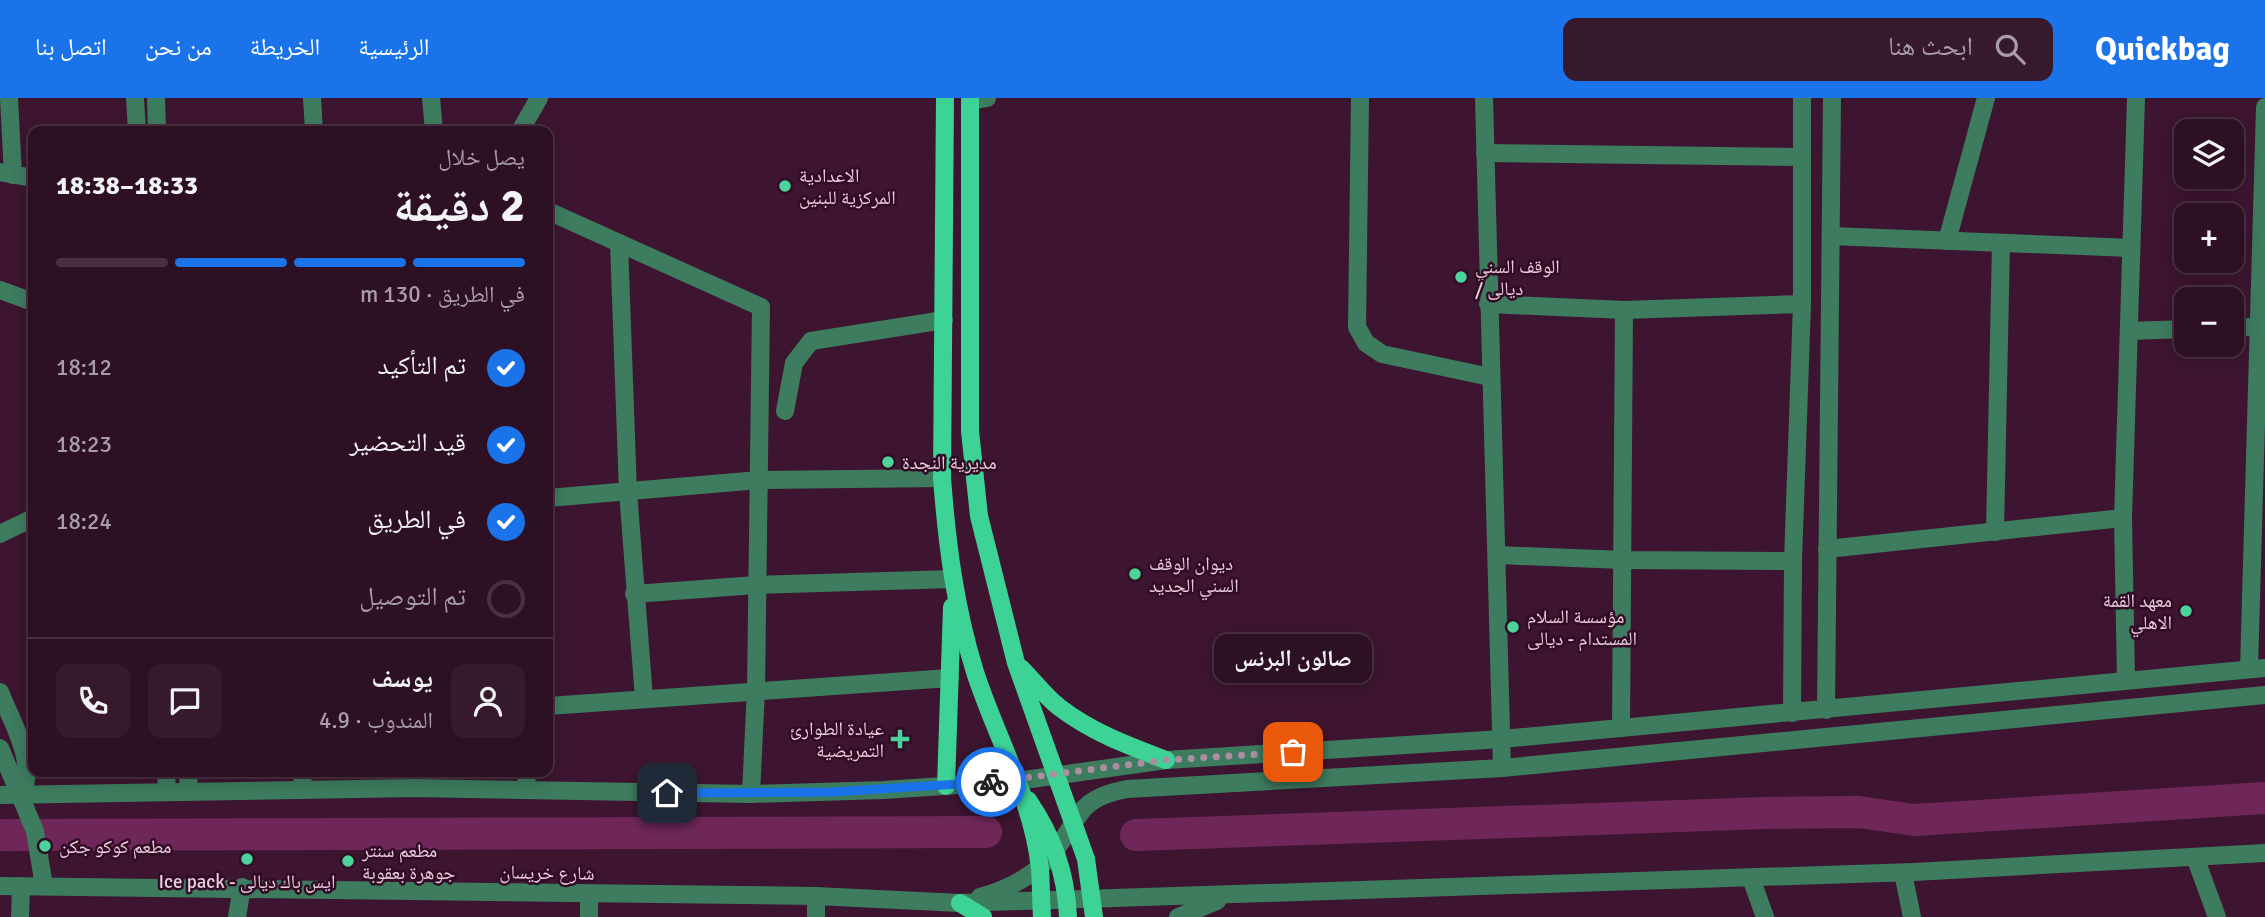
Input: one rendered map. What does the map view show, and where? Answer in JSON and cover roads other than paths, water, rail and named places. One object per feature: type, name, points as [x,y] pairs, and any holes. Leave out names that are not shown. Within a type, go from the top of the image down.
[{"type":"main road","points":[[945,98],[942,478],[953,579],[975,672],[1017,781],[1040,867],[1041,908]]},
{"type":"main road","points":[[976,99],[970,431],[979,516],[1016,663],[1086,859],[1094,898],[1094,917]]},
{"type":"main road","points":[[946,786],[953,579]]},
{"type":"main road","points":[[1016,663],[1058,706],[1092,728],[1128,746],[1166,760]]},
{"type":"main road","points":[[1017,781],[1056,850],[1068,908]]},
{"type":"main road","points":[[960,903],[983,917]]},
{"type":"street","points":[[9,98],[6,174],[28,177]]},
{"type":"street","points":[[135,98],[136,126]]},
{"type":"street","points":[[156,98],[157,126]]},
{"type":"street","points":[[312,98],[314,126]]},
{"type":"street","points":[[431,98],[434,126]]},
{"type":"street","points":[[523,126],[539,98]]},
{"type":"street","points":[[1360,98],[1357,327],[1366,343],[1382,354],[1490,377]]},
{"type":"street","points":[[1484,98],[1502,768]]},
{"type":"street","points":[[1793,713],[1793,561],[1802,304],[1802,98]]},
{"type":"street","points":[[1826,710],[1832,98]]},
{"type":"street","points":[[1947,241],[1986,98]]},
{"type":"street","points":[[2126,680],[2123,518],[2136,98]]},
{"type":"street","points":[[0,795],[189,791],[303,781],[414,780],[527,790],[751,794],[946,786],[1017,781],[1166,760],[1502,739],[2257,669],[2265,107]]},
{"type":"street","points":[[1485,153],[1801,157]]},
{"type":"street","points":[[553,213],[761,307],[756,690],[751,794]]},
{"type":"street","points":[[1831,236],[2131,248]]},
{"type":"street","points":[[619,243],[628,492],[644,698]]},
{"type":"street","points":[[1995,532],[2001,243]]},
{"type":"street","points":[[0,290],[28,300]]},
{"type":"street","points":[[1488,304],[1625,310],[1802,304]]},
{"type":"street","points":[[1621,728],[1625,310]]},
{"type":"street","points":[[785,411],[794,363],[804,346],[811,341],[944,320]]},
{"type":"street","points":[[2244,328],[2263,327]]},
{"type":"street","points":[[2129,331],[2174,329]]},
{"type":"street","points":[[553,498],[759,480],[942,478]]},
{"type":"street","points":[[1827,549],[2123,518]]},
{"type":"street","points":[[0,534],[28,520]]},
{"type":"street","points":[[1497,555],[1623,560],[1793,561]]},
{"type":"street","points":[[634,594],[756,585],[953,579]]},
{"type":"street","points":[[553,706],[950,678]]},
{"type":"street","points":[[0,692],[27,764],[26,787],[21,796]]},
{"type":"street","points":[[960,903],[995,893],[1040,867],[1056,850],[1082,807],[1094,798],[1127,789],[1502,768],[2265,695]]},
{"type":"street","points":[[0,748],[35,831],[44,886]]},
{"type":"street","points":[[166,777],[167,792]]},
{"type":"street","points":[[188,777],[189,791]]},
{"type":"street","points":[[526,777],[527,790]]},
{"type":"street","points":[[1178,917],[1210,903],[1239,896],[1903,873],[2265,853]]},
{"type":"street","points":[[2195,857],[2217,917]]},
{"type":"street","points":[[1903,873],[1912,917]]},
{"type":"street","points":[[1751,878],[1765,917]]},
{"type":"street","name":"شارع خريسان","points":[[0,886],[817,896],[1041,908],[1068,908],[1094,898],[1239,896]]},
{"type":"street","points":[[20,917],[21,886]]},
{"type":"street","points":[[237,917],[242,887]]},
{"type":"street","points":[[589,894],[589,917]]},
{"type":"street","points":[[816,917],[817,896]]},
{"type":"waterway","points":[[1136,835],[1766,813],[1859,812],[1914,820],[2265,798]]},
{"type":"waterway","points":[[0,835],[986,832]]},
{"type":"place","name":"الاعدادية المركزية للبنين","points":[[785,186]]},
{"type":"place","name":"الوقف السني / ديالى","points":[[1461,277]]},
{"type":"place","name":"مديرية النجدة","points":[[888,462]]},
{"type":"place","name":"ديوان الوقف السني الجديد","points":[[1135,574]]},
{"type":"place","name":"معهد القمة الاهلي","points":[[2186,611]]},
{"type":"place","name":"مؤسسة السلام المستدام - ديالى","points":[[1513,627]]},
{"type":"place","name":"عيادة الطوارئ التمريضية","points":[[900,739]]},
{"type":"place","name":"صالون البرنس","points":[[1293,752]]},
{"type":"place","name":"مطعم كوكو جكن","points":[[45,846]]},
{"type":"place","name":"Ice pack - ايس باك ديالى","points":[[247,859]]},
{"type":"place","name":"مطعم سنتر جوهرة بعقوبة","points":[[348,861]]}]
